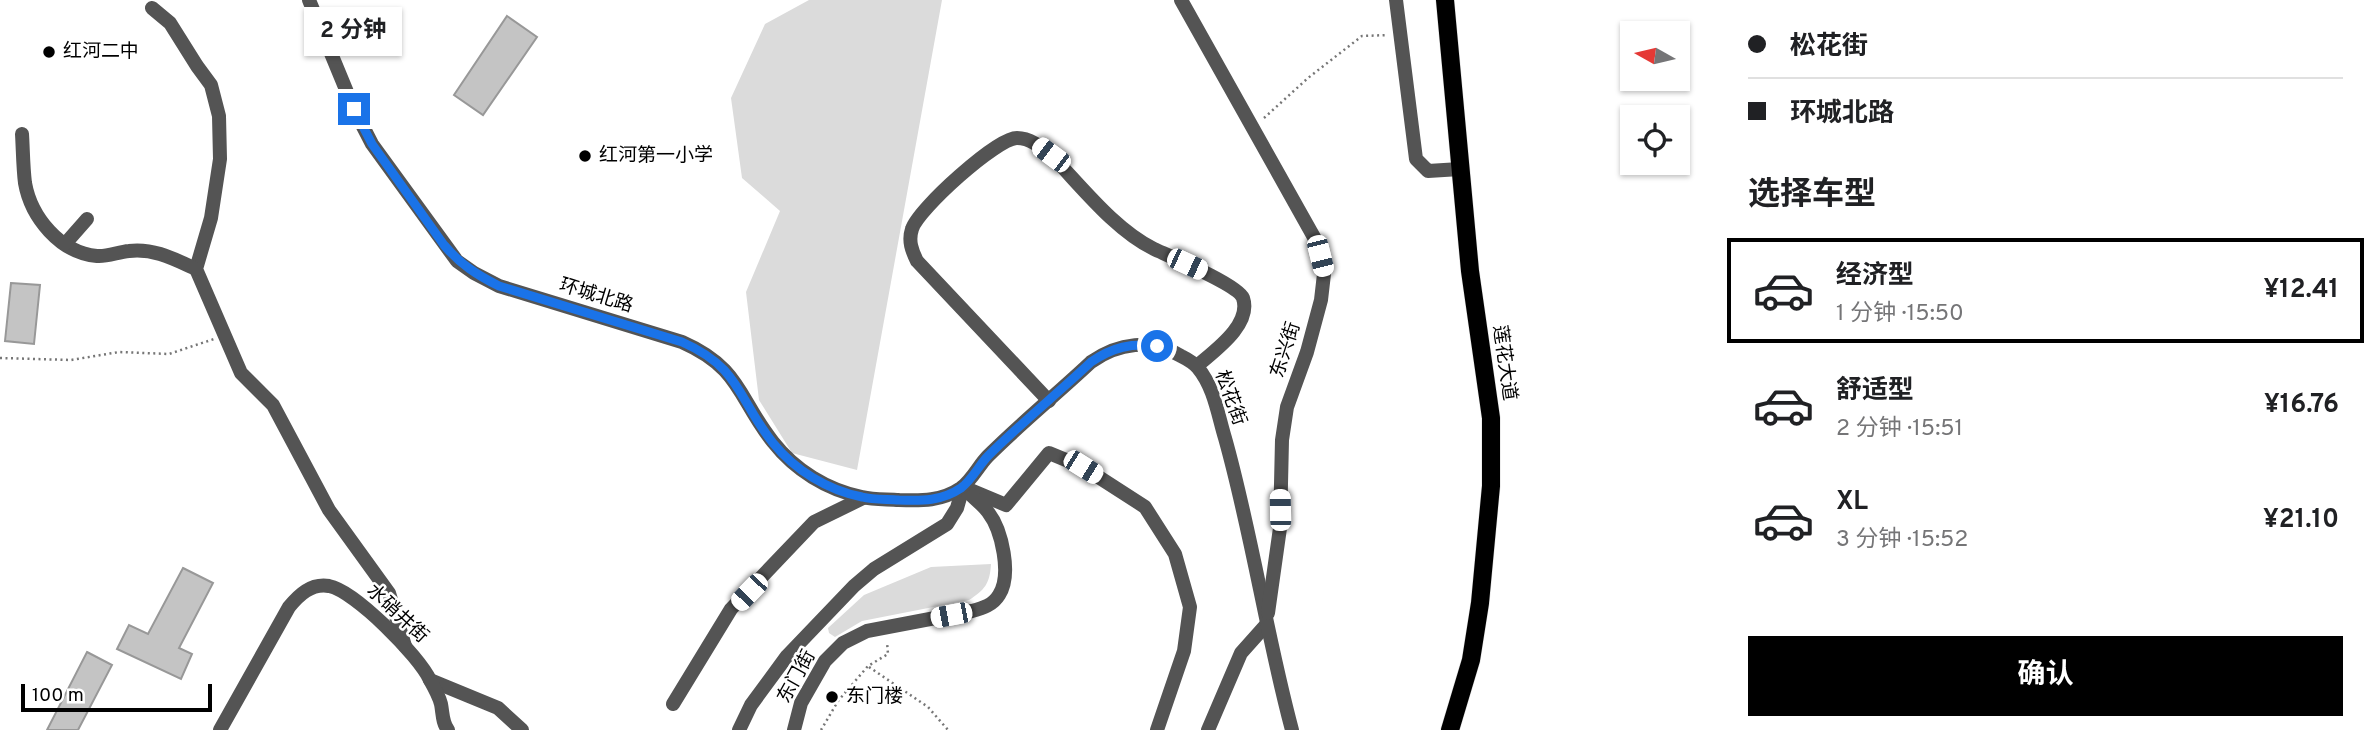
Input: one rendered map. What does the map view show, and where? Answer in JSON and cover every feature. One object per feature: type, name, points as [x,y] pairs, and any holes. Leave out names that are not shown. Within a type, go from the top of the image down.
[{"type":"main road","name":"莲花大道","points":[[1445,0],[1470,271],[1491,418],[1491,486],[1480,603],[1471,660],[1450,730]]},
{"type":"street","name":"环城北路","points":[[309,0],[354,109],[372,144],[457,261],[499,286],[682,342],[703,351],[720,364],[735,381],[771,440],[786,458],[812,478],[863,498],[922,501],[944,498],[963,487]]},
{"type":"street","name":"东兴街","points":[[1181,0],[1315,239],[1324,274],[1321,300],[1307,352],[1287,407],[1282,440],[1280,528],[1266,625]]},
{"type":"street","points":[[1396,0],[1416,159],[1428,171],[1460,169]]},
{"type":"street","points":[[152,8],[170,23],[211,85],[219,117],[220,159],[211,218],[196,269],[241,373],[273,405],[328,510],[390,593],[405,646]]},
{"type":"street","points":[[22,134],[28,196],[40,220],[65,244],[84,254],[100,256],[131,250],[160,252],[196,269]]},
{"type":"street","points":[[1049,401],[917,261],[912,251],[912,229],[917,218],[942,191],[1006,140],[1026,139],[1036,144],[1051,155],[1131,236],[1238,292],[1243,307],[1239,324],[1232,334],[1197,366]]},
{"type":"street","points":[[65,244],[87,219]]},
{"type":"street","name":"松花街","points":[[963,487],[987,457],[1091,362],[1106,352],[1138,344],[1157,346],[1173,351],[1197,366],[1213,399],[1239,489],[1266,625],[1292,730]]},
{"type":"street","points":[[739,730],[751,705],[787,656],[854,586],[874,569],[947,524],[957,508],[963,487],[1006,505],[1049,453],[1083,467],[1144,507],[1175,554],[1190,607],[1184,651],[1157,730]]},
{"type":"street","name":"东门街","points":[[793,730],[800,703],[825,661],[843,643],[867,631],[989,606],[999,596],[1006,570],[999,536],[989,513],[963,487]]},
{"type":"street","points":[[673,704],[732,609],[814,522],[863,498]]},
{"type":"street","name":"水硝井街","points":[[220,730],[289,607],[312,587],[328,586],[346,593],[421,663],[441,704],[447,730]]},
{"type":"street","points":[[1209,730],[1241,653],[1266,625]]},
{"type":"street","points":[[430,680],[498,708],[522,730]]},
{"type":"path","points":[[1253,127],[1308,78],[1363,36],[1401,34]]},
{"type":"path","points":[[0,358],[71,360],[119,352],[169,354],[225,335]]},
{"type":"path","points":[[821,730],[838,701],[868,666],[888,654],[887,628]]},
{"type":"path","points":[[868,666],[928,707],[948,730]]},
{"type":"shaded area","points":[[809,0],[942,0],[857,470],[792,453],[759,400],[746,292],[780,211],[742,178],[731,98],[765,24]]},
{"type":"shaded area","points":[[991,564],[986,585],[969,600],[862,621],[835,637],[829,633],[828,628],[864,595],[931,567]]},
{"type":"building","points":[[507,16],[537,37],[483,115],[454,95]]},
{"type":"building","points":[[11,283],[40,285],[34,344],[5,341]]},
{"type":"building","points":[[183,568],[213,583],[179,648],[192,654],[181,679],[117,649],[129,625],[148,634]]},
{"type":"building","points":[[87,652],[112,665],[78,730],[47,730]]},
{"type":"place","name":"红河二中","points":[[49,52]]},
{"type":"place","name":"红河第一小学","points":[[585,156]]},
{"type":"place","name":"东门楼","points":[[832,697]]},
{"type":"route","points":[[354,109],[372,144],[457,261],[499,286],[682,342],[703,351],[720,364],[735,381],[771,440],[786,458],[812,478],[863,498],[922,501],[944,498],[963,487],[987,457],[1091,362],[1106,352],[1121,347],[1138,344],[1157,346]]}]
